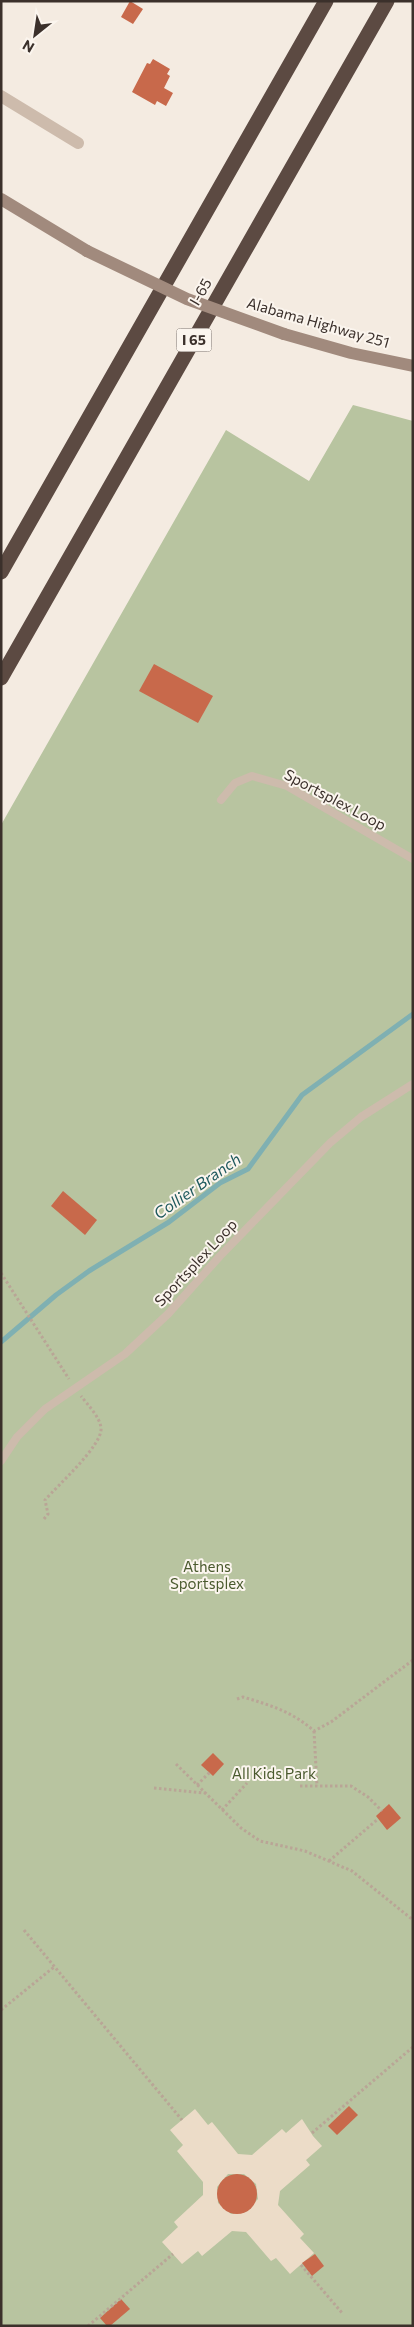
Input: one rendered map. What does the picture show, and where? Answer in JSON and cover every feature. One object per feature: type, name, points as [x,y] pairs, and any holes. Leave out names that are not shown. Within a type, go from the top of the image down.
[{"type":"highway","points":[[1,572],[326,1]]},
{"type":"highway","name":"I-65","points":[[1,678],[387,1]]},
{"type":"main road","name":"Alabama Highway 251","points":[[1,199],[88,251],[187,298],[284,334],[351,353],[413,366]]},
{"type":"street","points":[[1,96],[78,142]]},
{"type":"lane","name":"Sportsplex Loop","points":[[221,800],[235,783],[252,776],[287,786],[413,858]]},
{"type":"lane","name":"Sportsplex Loop","points":[[1,1462],[17,1437],[45,1408],[125,1354],[168,1314],[220,1256],[330,1142],[361,1117],[413,1084]]},
{"type":"path","points":[[1,1273],[69,1379]]},
{"type":"path","points":[[44,1519],[48,1514],[45,1500],[90,1450],[98,1440],[102,1430],[100,1422],[80,1395]]},
{"type":"path","points":[[314,1731],[331,1722],[413,1660]]},
{"type":"path","points":[[237,1699],[243,1697],[286,1711],[303,1721],[314,1731],[318,1786]]},
{"type":"path","points":[[176,1764],[241,1828],[260,1841],[305,1851],[352,1871],[413,1920]]},
{"type":"path","points":[[197,1785],[210,1772]]},
{"type":"path","points":[[222,1810],[247,1783]]},
{"type":"path","points":[[300,1786],[351,1786],[382,1811]]},
{"type":"path","points":[[154,1788],[205,1793]]},
{"type":"path","points":[[329,1861],[378,1819]]},
{"type":"path","points":[[24,1930],[182,2120]]},
{"type":"path","points":[[1,2010],[54,1967]]},
{"type":"path","points":[[312,2133],[413,2046]]},
{"type":"path","points":[[88,2326],[173,2254]]},
{"type":"path","points":[[301,2264],[344,2314]]},
{"type":"green space","name":"Athens Sportsplex","points":[[353,405],[413,421],[413,2326],[1,2326],[1,825],[226,430],[309,481]]},
{"type":"shaded area","points":[[195,2109],[208,2125],[212,2122],[238,2154],[252,2155],[282,2129],[286,2133],[302,2119],[322,2146],[306,2160],[310,2165],[280,2191],[278,2205],[304,2234],[300,2238],[314,2253],[290,2274],[276,2258],[271,2261],[246,2232],[232,2231],[202,2256],[198,2251],[182,2264],[162,2242],[178,2227],[174,2222],[203,2195],[203,2182],[177,2151],[183,2145],[170,2130]],"holes":[[[228,2174],[244,2174],[256,2184],[258,2199],[246,2212],[231,2214],[218,2203],[217,2187]]]},
{"type":"building","points":[[130,1],[143,9],[133,24],[121,17]]},
{"type":"building","points":[[153,59],[170,69],[167,74],[170,76],[164,88],[173,93],[166,106],[157,101],[155,105],[132,92],[147,63],[150,64]]},
{"type":"building","points":[[154,664],[213,696],[198,723],[139,691]]},
{"type":"building","points":[[63,1191],[97,1220],[85,1235],[51,1206]]},
{"type":"building","points":[[213,1753],[224,1764],[213,1776],[201,1765]]},
{"type":"building","points":[[389,1804],[401,1818],[387,1830],[376,1816]]},
{"type":"building","points":[[349,2106],[358,2115],[337,2135],[328,2126]]},
{"type":"building","points":[[241,2174],[248,2177],[254,2183],[257,2194],[256,2202],[248,2211],[241,2214],[233,2214],[226,2211],[218,2202],[217,2190],[220,2183],[229,2175]]},
{"type":"building","points":[[315,2254],[324,2266],[312,2276],[302,2263]]},
{"type":"building","points":[[121,2299],[130,2309],[110,2326],[107,2326],[100,2318]]},
{"type":"waterway","name":"Collier Branch","points":[[1,1342],[56,1295],[89,1271],[169,1222],[220,1183],[248,1169],[302,1095],[413,1014]]},
{"type":"park label","name":"All Kids Park","points":[[274,1774]]}]
